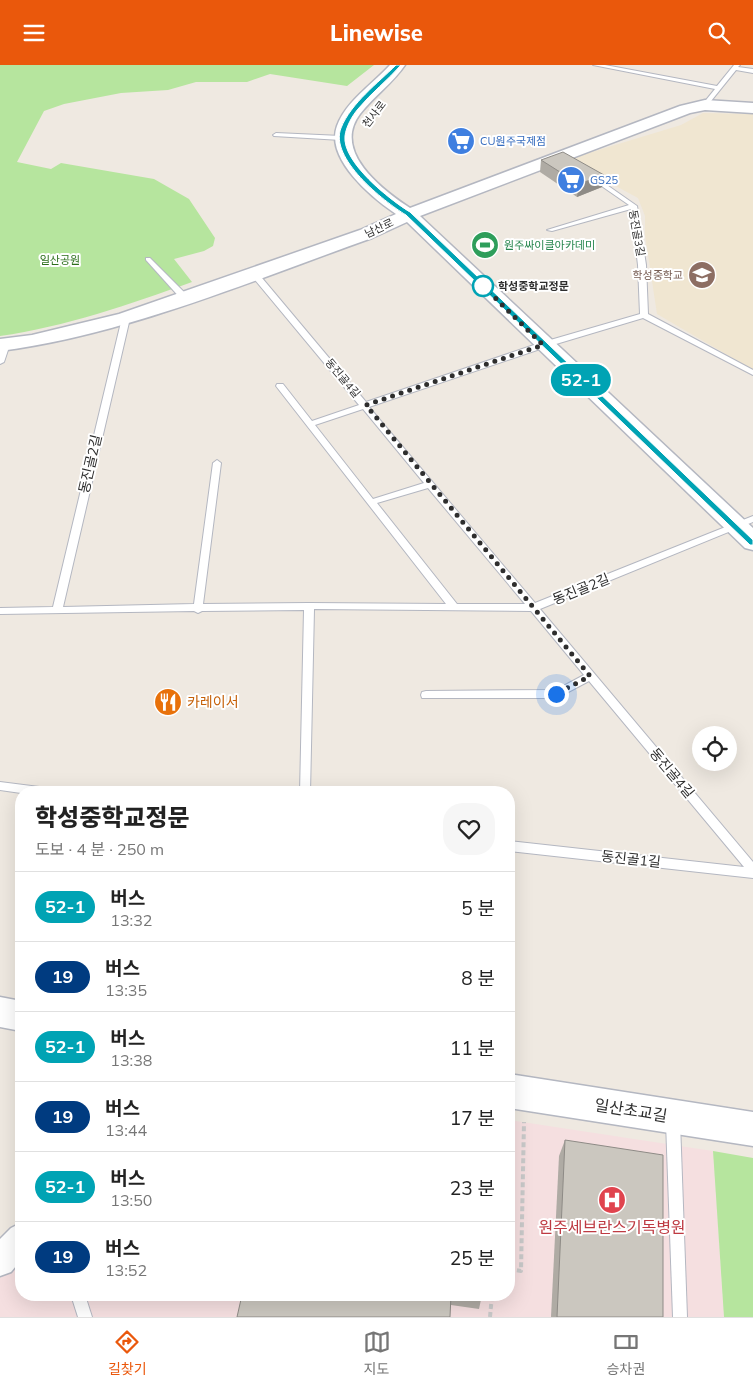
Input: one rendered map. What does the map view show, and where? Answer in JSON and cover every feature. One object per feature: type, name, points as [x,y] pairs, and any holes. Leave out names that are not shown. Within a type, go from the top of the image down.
[{"type":"street","name":"천사로","points":[[398,65],[356,108],[344,127],[341,138],[345,153],[358,171],[392,204],[408,214],[543,345],[744,522],[753,542]]},
{"type":"street","name":"천사로","points":[[378,109],[414,65]]},
{"type":"street","name":"남산로","points":[[2,350],[126,318],[254,274],[366,234],[408,214],[562,160],[686,109],[705,105],[753,108]]},
{"type":"street","name":"천사로","points":[[341,138],[359,140],[361,150],[369,161],[405,199],[408,214]]},
{"type":"street","points":[[0,1012],[15,1015]]},
{"type":"street","name":"일산초교길","points":[[516,1103],[673,1116],[753,1129]]},
{"type":"street","points":[[0,1261],[15,1245]]},
{"type":"lane","points":[[596,65],[719,88]]},
{"type":"lane","points":[[705,105],[735,66],[753,71]]},
{"type":"lane","points":[[276,135],[341,138]]},
{"type":"lane","name":"동진골3길","points":[[587,174],[600,181],[634,206],[642,265],[644,315]]},
{"type":"lane","points":[[550,229],[634,206]]},
{"type":"lane","points":[[148,259],[185,297]]},
{"type":"lane","name":"동진골4길","points":[[254,274],[366,405],[533,609],[753,872]]},
{"type":"lane","points":[[310,424],[543,345],[644,315],[753,373]]},
{"type":"lane","name":"동진골2길","points":[[57,611],[126,318]]},
{"type":"lane","points":[[280,386],[454,607]]},
{"type":"lane","points":[[198,610],[217,463]]},
{"type":"lane","points":[[372,503],[430,484]]},
{"type":"lane","name":"동진골2길","points":[[0,611],[198,610],[309,606],[533,609],[744,522]]},
{"type":"lane","points":[[305,786],[309,606]]},
{"type":"lane","points":[[426,695],[556,694],[590,676]]},
{"type":"lane","points":[[0,786],[15,788]]},
{"type":"lane","name":"동진골1길","points":[[515,847],[753,872]]},
{"type":"lane","points":[[673,1116],[680,1317]]},
{"type":"lane","points":[[80,1301],[85,1317]]},
{"type":"path","points":[[515,1270],[521,1271],[516,1103]]},
{"type":"path","points":[[490,1317],[491,1301]]},
{"type":"shaded area","name":"학성중학교","points":[[703,113],[753,114],[753,370],[657,314],[645,235],[645,216],[638,198],[597,176],[572,158],[681,125]]},
{"type":"shaded area","name":"원주세브란스기독병원","points":[[515,1121],[713,1151],[724,1317],[0,1317],[0,1279],[8,1262],[15,1254],[15,1301],[515,1301]]},
{"type":"green space","name":"일산공원","points":[[0,65],[374,65],[347,86],[270,74],[247,82],[196,82],[168,90],[121,93],[64,104],[44,111],[17,162],[51,169],[61,163],[154,179],[189,199],[215,238],[213,246],[204,251],[174,259],[192,282],[73,321],[0,336]]},
{"type":"green space","points":[[713,1151],[753,1158],[753,1317],[724,1317]]},
{"type":"building","points":[[563,152],[604,175],[579,184],[541,160]]},
{"type":"building","points":[[565,1140],[663,1155],[663,1317],[557,1317]]},
{"type":"building","points":[[241,1301],[451,1301],[450,1317],[237,1317]]},
{"type":"bus line","name":"52-1","points":[[398,65],[356,108],[344,127],[341,138],[345,153],[358,171],[392,204],[408,214],[543,345],[753,542]]},
{"type":"place","name":"CU원주국제점","points":[[461,141]]},
{"type":"place","name":"GS25","points":[[571,180]]},
{"type":"place","name":"원주싸이클아카데미","points":[[485,245]]},
{"type":"place","name":"학성중학교","points":[[702,275]]},
{"type":"place","name":"학성중학교정문","points":[[483,286]]},
{"type":"place","name":"카레이서","points":[[168,702]]},
{"type":"place","name":"원주세브란스기독병원","points":[[612,1200]]},
{"type":"route","points":[[483,286],[543,345],[366,405],[590,676],[556,694]]}]
